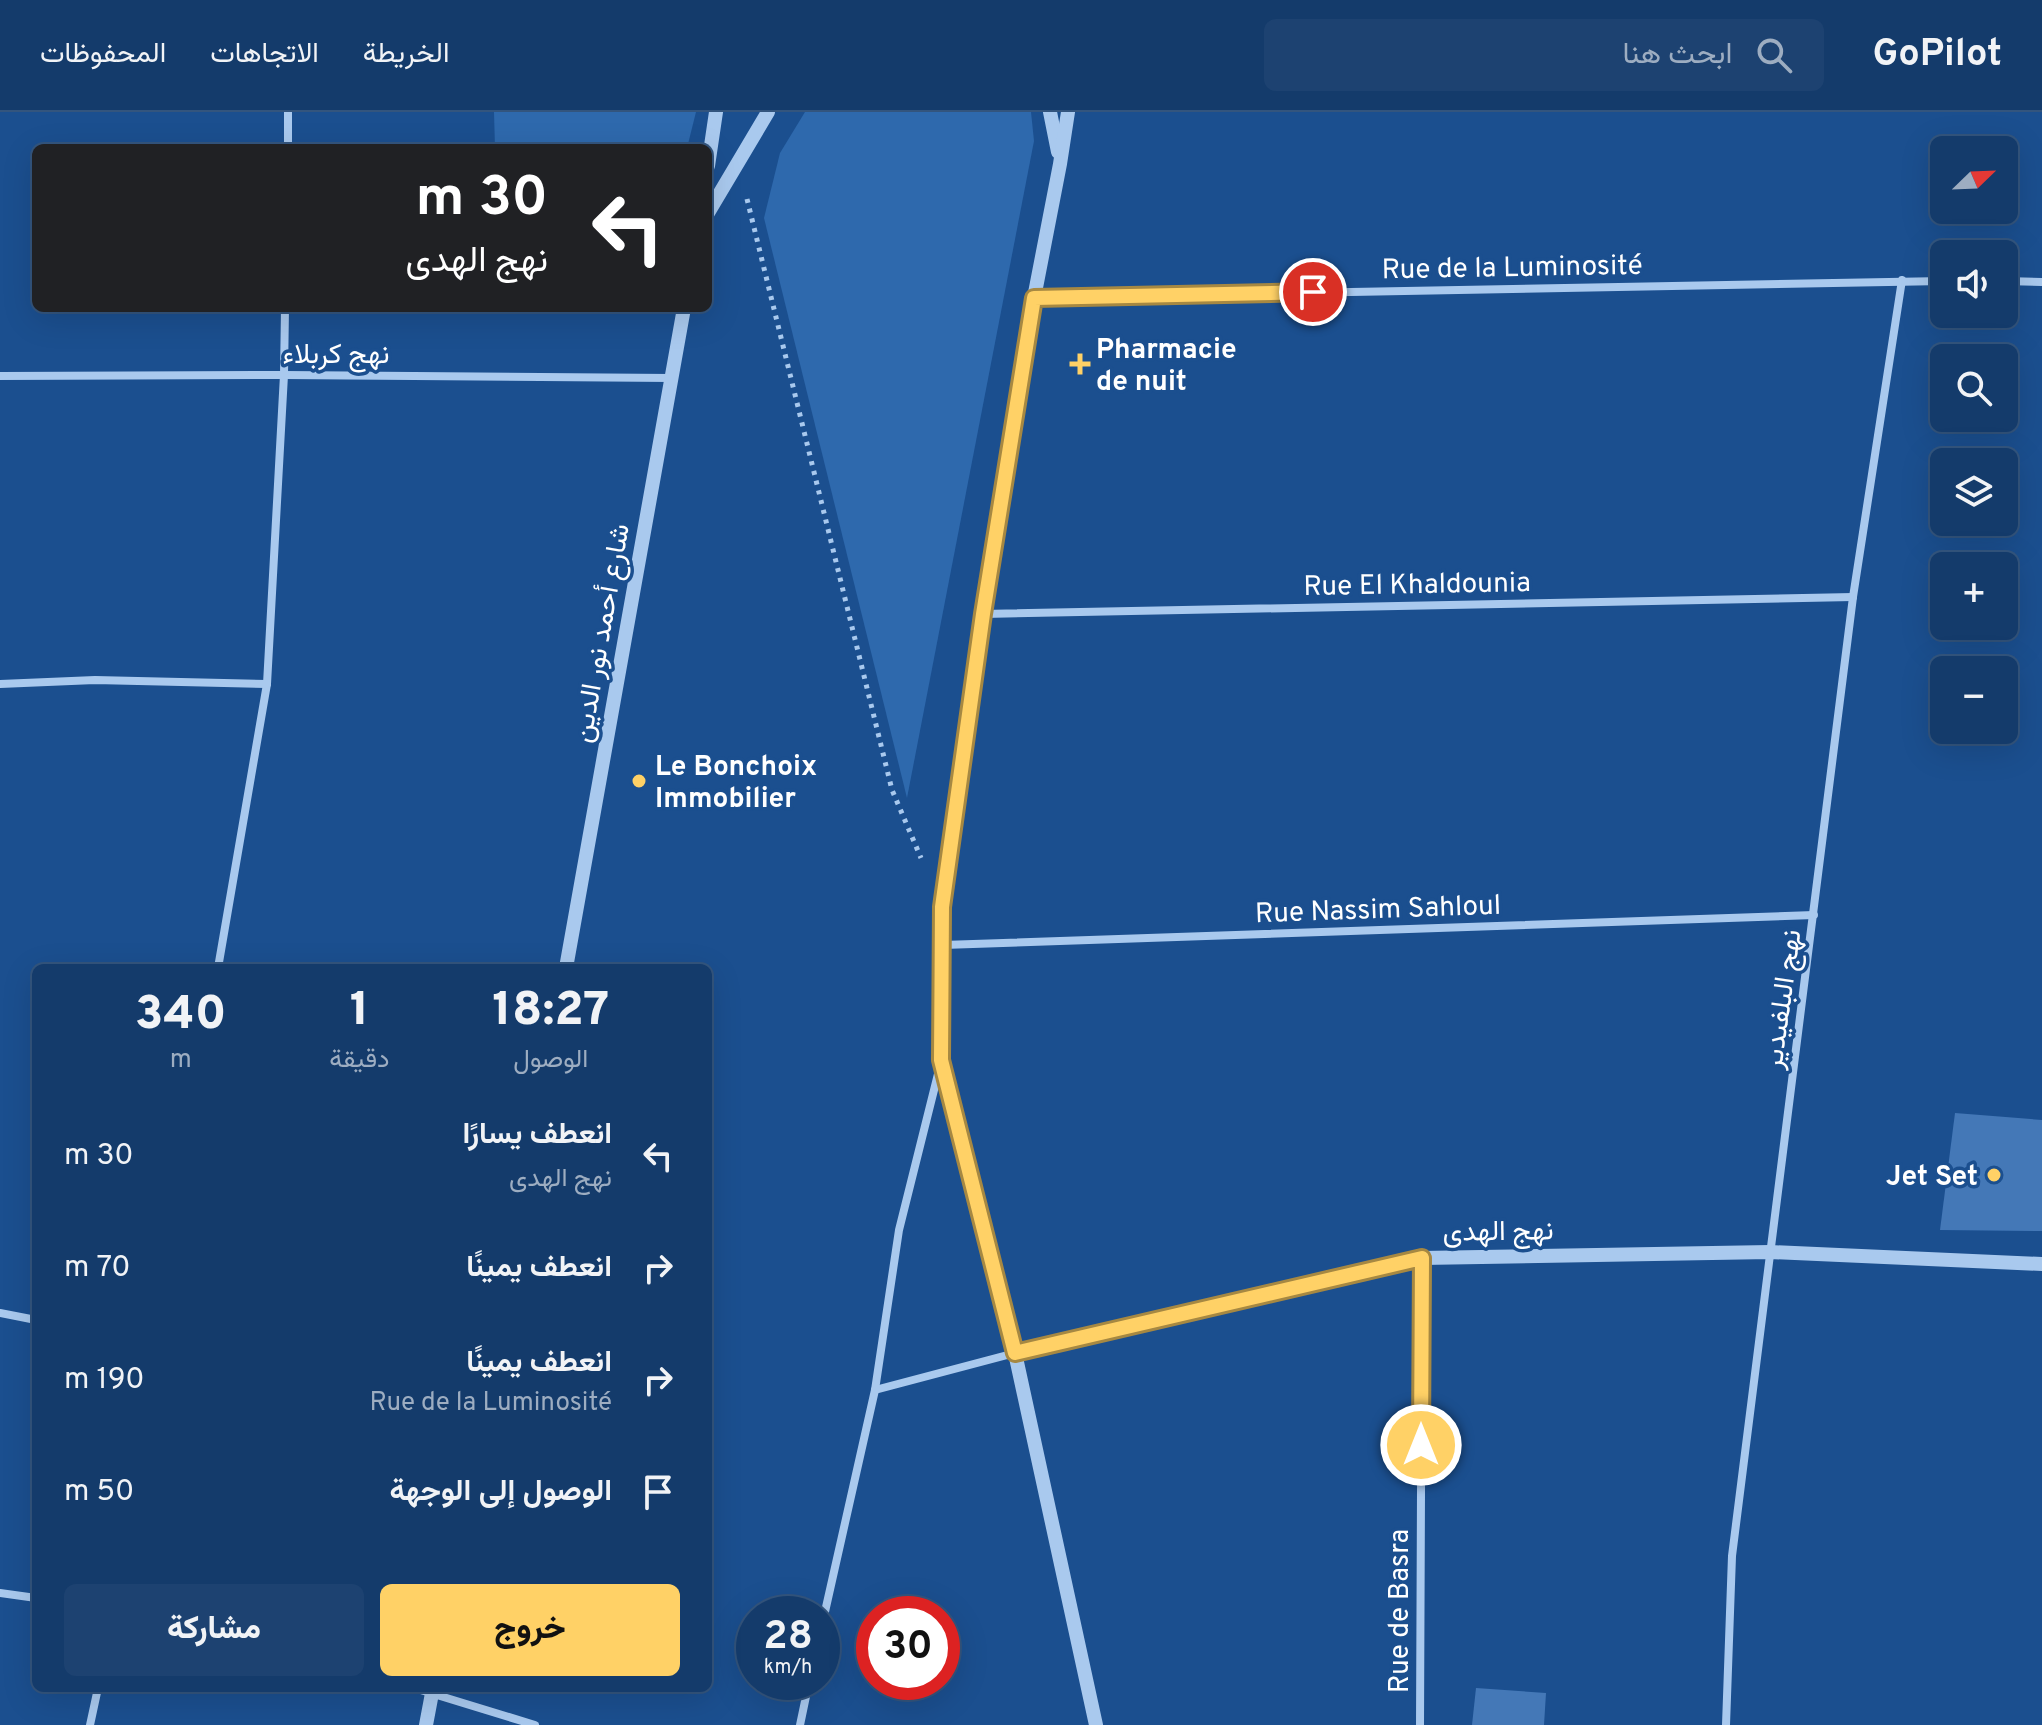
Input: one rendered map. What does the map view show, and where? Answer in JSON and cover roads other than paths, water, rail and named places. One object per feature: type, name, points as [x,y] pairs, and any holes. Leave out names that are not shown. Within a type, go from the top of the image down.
[{"type":"street","points":[[288,112],[288,144]]},
{"type":"street","points":[[711,144],[716,112]]},
{"type":"street","points":[[712,206],[768,112]]},
{"type":"street","points":[[1050,112],[1060,164]]},
{"type":"street","points":[[829,1596],[875,1390],[899,1230],[941,1060],[942,907],[983,614],[1034,298],[1068,112]]},
{"type":"street","name":"نهج البلفيدير","points":[[1726,1725],[1732,1556],[1853,597],[1902,280]]},
{"type":"street","name":"Rue de la Luminosité","points":[[1034,298],[1930,281]]},
{"type":"street","points":[[2018,281],[2042,282]]},
{"type":"street","points":[[219,964],[267,684],[285,312]]},
{"type":"street","name":"شارع أحمد نور الدين","points":[[567,964],[683,312]]},
{"type":"street","name":"نهج كربلاء","points":[[0,376],[672,378]]},
{"type":"street","name":"Rue El Khaldounia","points":[[983,614],[1853,597]]},
{"type":"street","points":[[0,684],[95,680],[267,684]]},
{"type":"street","name":"Rue Nassim Sahloul","points":[[943,945],[1814,915]]},
{"type":"street","points":[[941,1060],[1015,1353],[1096,1725]]},
{"type":"street","name":"نهج الهدى","points":[[875,1390],[1015,1353],[1422,1258],[1770,1252],[2042,1264]]},
{"type":"street","name":"Rue de Basra","points":[[1420,1725],[1422,1258]]},
{"type":"street","points":[[0,1313],[32,1319]]},
{"type":"street","points":[[0,1593],[32,1597]]},
{"type":"street","points":[[90,1725],[97,1692]]},
{"type":"street","points":[[426,1725],[433,1692]]},
{"type":"street","points":[[439,1692],[535,1725]]},
{"type":"street","points":[[800,1725],[805,1700]]},
{"type":"place","name":"Pharmacie de nuit","points":[[1080,364]]},
{"type":"place","name":"Le Bonchoix Immobilier","points":[[639,781]]},
{"type":"place","name":"Jet Set","points":[[1994,1175]]}]
